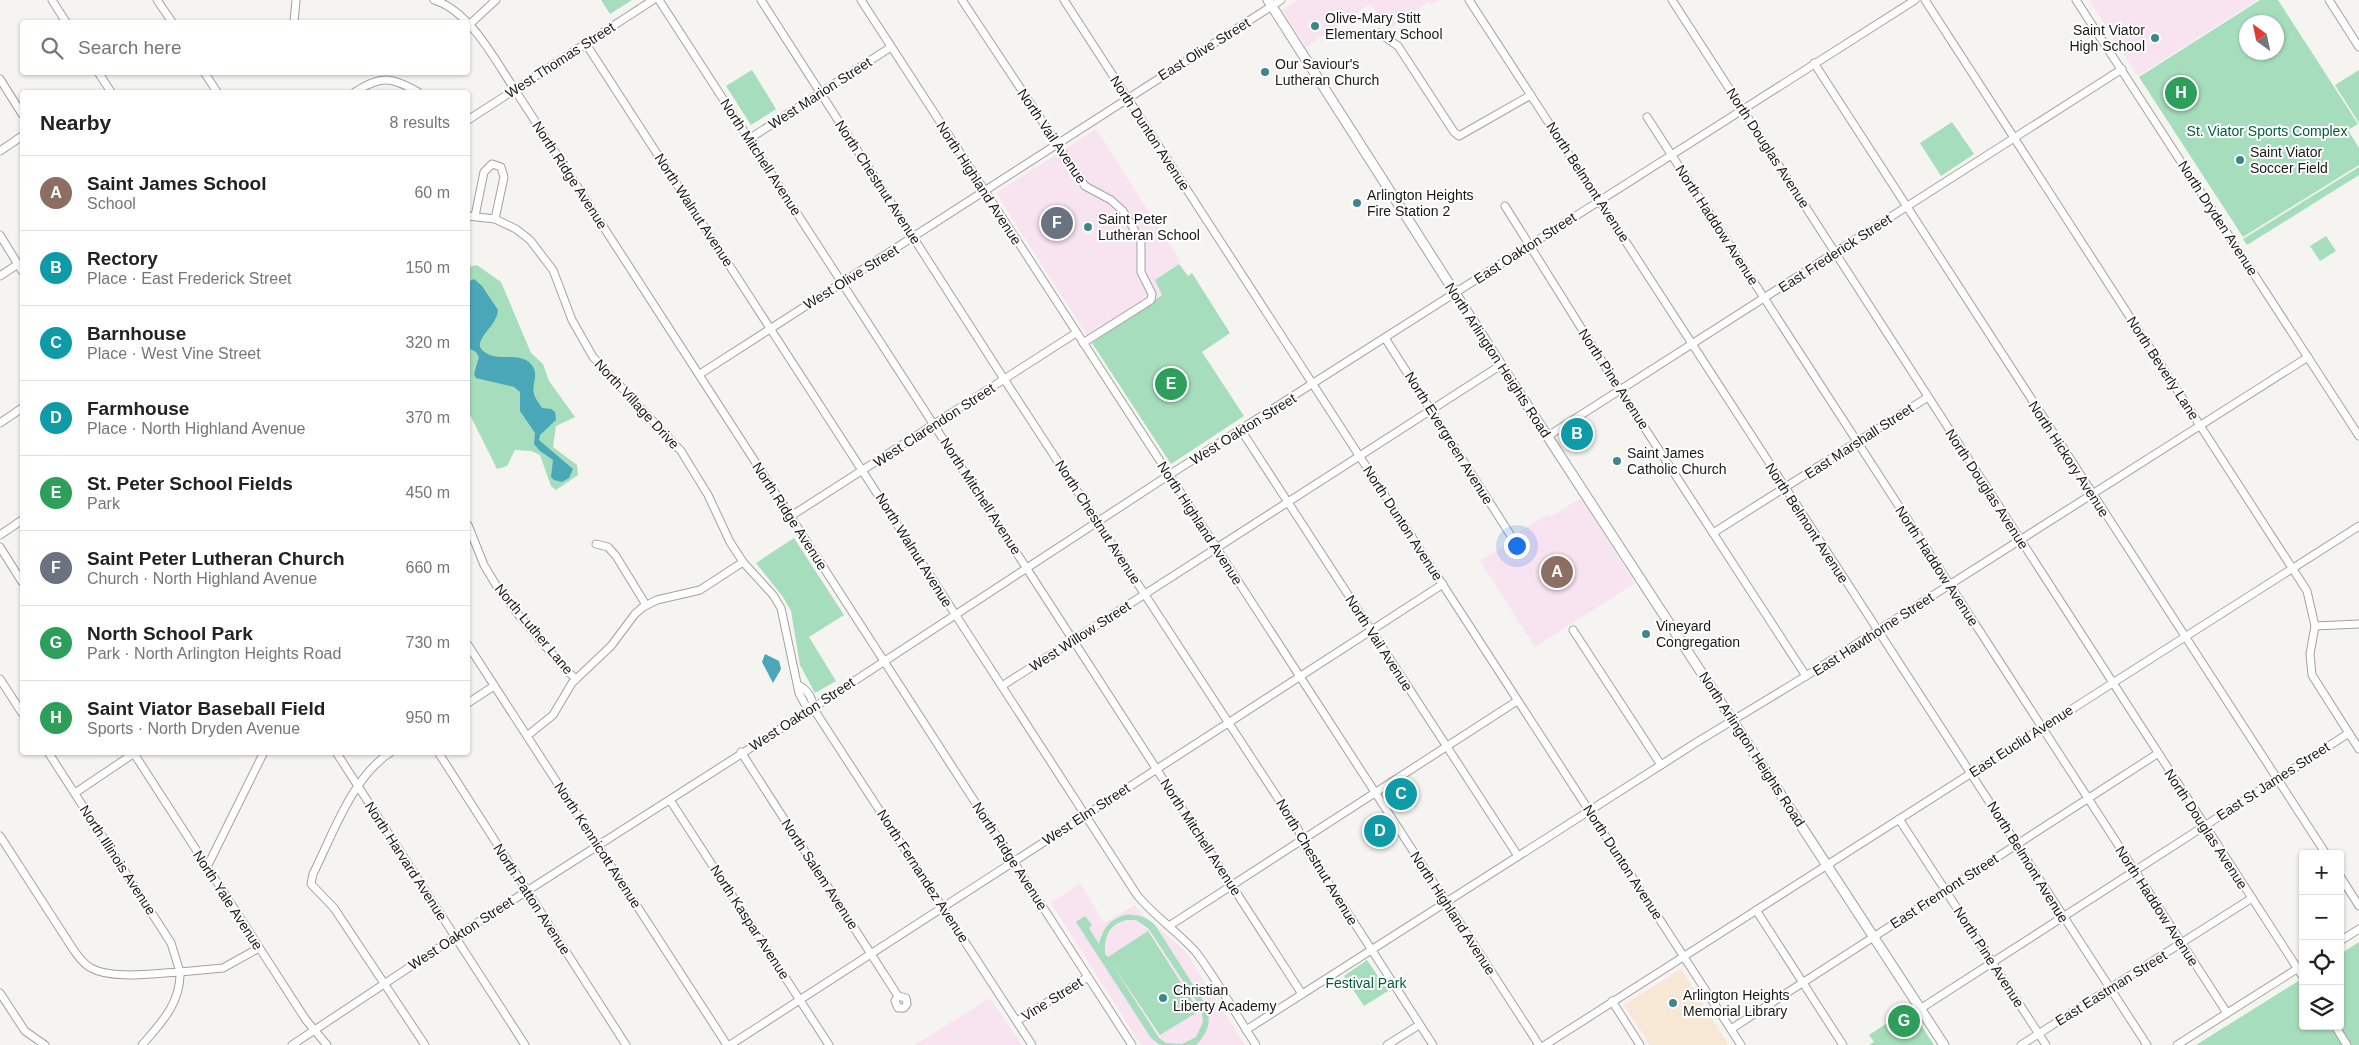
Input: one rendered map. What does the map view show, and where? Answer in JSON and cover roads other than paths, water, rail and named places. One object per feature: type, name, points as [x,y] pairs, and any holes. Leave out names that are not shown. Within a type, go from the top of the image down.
[{"type":"main road","name":"North Arlington Heights Road","points":[[1270,3],[1501,365],[1944,1045]]},
{"type":"street","points":[[52,0],[65,20]]},
{"type":"street","points":[[157,0],[171,20]]},
{"type":"street","points":[[294,20],[296,0]]},
{"type":"street","name":"North Ridge Avenue","points":[[434,0],[449,7],[465,20]]},
{"type":"street","points":[[470,24],[496,0]]},
{"type":"street","name":"West Thomas Street","points":[[470,119],[653,0]]},
{"type":"street","name":"North Mitchell Avenue","points":[[659,0],[1302,994]]},
{"type":"street","name":"North Chestnut Avenue","points":[[760,0],[1004,379],[1298,829],[1302,839],[1371,950],[1433,1045]]},
{"type":"street","name":"North Highland Avenue","points":[[861,0],[1539,1045]]},
{"type":"street","name":"North Vail Avenue","points":[[962,0],[1085,186],[1111,200],[1123,211],[1141,242],[1141,272],[1152,294],[1151,300],[1083,343]]},
{"type":"street","name":"North Dunton Avenue","points":[[1064,0],[1741,1045]]},
{"type":"street","name":"East Olive Street","points":[[1127,98],[1270,3],[1281,0]]},
{"type":"street","name":"North Belmont Avenue","points":[[1469,0],[1693,344],[1877,632],[2018,844],[2063,917],[2147,1045]]},
{"type":"street","name":"North Douglas Avenue","points":[[1672,0],[1837,252],[2204,826],[2299,966]]},
{"type":"street","name":"East Oakton Street","points":[[1313,385],[1671,154],[1916,0]]},
{"type":"street","name":"North Beverly Lane","points":[[1925,0],[2307,591],[2315,626],[2310,654],[2312,676],[2359,749]]},
{"type":"street","name":"North Dryden Avenue","points":[[2076,0],[2359,436]]},
{"type":"street","points":[[2329,0],[2359,47]]},
{"type":"street","name":"North Ridge Avenue","points":[[470,24],[700,374],[1132,1045]]},
{"type":"street","points":[[1379,33],[1398,46],[1454,132],[1459,136],[1531,95]]},
{"type":"street","name":"North Walnut Avenue","points":[[586,44],[864,470],[1137,895],[1196,954],[1256,1045]]},
{"type":"street","name":"West Marion Street","points":[[750,139],[891,47]]},
{"type":"street","name":"North Hickory Avenue","points":[[1814,63],[2323,850]]},
{"type":"street","name":"East Frederick Street","points":[[1548,436],[2122,69]]},
{"type":"street","points":[[100,75],[110,90]]},
{"type":"street","points":[[206,75],[216,90]]},
{"type":"street","points":[[0,79],[20,111]]},
{"type":"street","points":[[359,90],[380,79],[402,83],[414,90]]},
{"type":"street","name":"West Olive Street","points":[[700,374],[1127,98]]},
{"type":"street","name":"North Haddow Avenue","points":[[1647,117],[2227,1013]]},
{"type":"street","points":[[0,151],[20,137]]},
{"type":"street","name":"North Village Drive","points":[[495,219],[504,177],[501,167],[497,164],[492,164],[484,172],[471,216],[495,219],[525,235],[548,262],[561,286],[572,320],[587,349],[608,375],[660,426],[682,451],[708,495],[724,530],[743,562],[773,595],[781,608],[798,685],[804,688],[813,701],[813,708]]},
{"type":"street","name":"North Pine Avenue","points":[[1505,206],[1620,390],[1806,676]]},
{"type":"street","points":[[0,235],[20,267],[0,276]]},
{"type":"street","name":"West Clarendon Street","points":[[791,516],[1076,333]]},
{"type":"street","name":"North Evergreen Avenue","points":[[1385,338],[1513,539]]},
{"type":"street","name":"East Hawthorne Street","points":[[1246,1030],[1732,719],[1744,716],[2308,357]]},
{"type":"street","name":"West Willow Street","points":[[1002,686],[1501,365]]},
{"type":"street","name":"West Oakton Street","points":[[292,1045],[527,890],[670,800],[741,752],[813,708],[1169,475],[1313,385]]},
{"type":"street","name":"East Marshall Street","points":[[1713,533],[1928,397]]},
{"type":"street","points":[[0,422],[20,409]]},
{"type":"street","name":"North Vail Avenue","points":[[1241,430],[1518,856]]},
{"type":"street","points":[[0,535],[20,521]]},
{"type":"street","name":"East Euclid Avenue","points":[[1544,1045],[1828,865],[2184,635],[2359,526]]},
{"type":"street","name":"North Luther Lane","points":[[470,530],[484,565],[503,595],[565,669],[576,679]]},
{"type":"street","points":[[596,544],[608,547],[616,556],[646,605]]},
{"type":"street","points":[[0,547],[20,579]]},
{"type":"street","points":[[526,736],[553,716],[576,679],[611,646],[635,614],[646,605],[657,600],[700,590],[743,562]]},
{"type":"street","name":"West Elm Street","points":[[728,1045],[1443,584]]},
{"type":"street","points":[[2315,626],[2359,624]]},
{"type":"street","points":[[1573,630],[1661,765]]},
{"type":"street","name":"North Kennicott Avenue","points":[[470,648],[728,1045]]},
{"type":"street","points":[[0,679],[20,710]]},
{"type":"street","points":[[470,702],[494,686]]},
{"type":"street","points":[[1169,926],[1231,884],[1518,701]]},
{"type":"street","name":"North Fernandez Avenue","points":[[813,708],[1032,1045]]},
{"type":"street","name":"East St James Street","points":[[1920,1009],[2349,733]]},
{"type":"street","name":"North Salem Avenue","points":[[741,752],[898,996]]},
{"type":"street","name":"East Fremont Street","points":[[1731,1029],[2158,754]]},
{"type":"street","name":"North Illinois Avenue","points":[[50,755],[171,943],[180,972]]},
{"type":"street","points":[[75,793],[130,755]]},
{"type":"street","name":"North Yale Avenue","points":[[134,755],[306,1020],[316,1029],[327,1045]]},
{"type":"street","points":[[207,867],[263,755]]},
{"type":"street","name":"North Harvard Avenue","points":[[338,755],[525,1045]]},
{"type":"street","points":[[387,755],[373,766],[358,785],[313,874],[311,884],[330,902],[386,983],[425,1045]]},
{"type":"street","name":"North Patton Avenue","points":[[440,755],[626,1045]]},
{"type":"street","name":"North Kaspar Avenue","points":[[670,800],[829,1045]]},
{"type":"street","name":"North Pine Avenue","points":[[1899,819],[2046,1045]]},
{"type":"street","points":[[0,836],[73,949],[87,965],[102,972],[119,974],[180,972],[223,968],[259,948]]},
{"type":"street","points":[[2344,882],[2359,906]]},
{"type":"street","name":"East Eastman Street","points":[[2021,1045],[2252,898]]},
{"type":"street","points":[[1756,910],[1843,1045]]},
{"type":"street","points":[[2342,940],[2359,929]]},
{"type":"street","points":[[2177,1045],[2299,968]]},
{"type":"street","points":[[142,1045],[167,1016],[174,1003],[180,987],[180,972]]},
{"type":"street","name":"Vine Street","points":[[1017,1021],[1088,977]]},
{"type":"street","points":[[0,993],[25,1031],[45,1045]]},
{"type":"street","points":[[1612,1001],[1640,1045]]},
{"type":"street","points":[[1387,1045],[1419,1025]]},
{"type":"street","points":[[2338,1030],[2347,1045]]},
{"type":"water","points":[[474,279],[482,286],[498,310],[494,321],[480,343],[480,347],[491,356],[519,358],[531,364],[535,372],[533,390],[535,396],[542,408],[551,409],[555,412],[556,420],[540,435],[539,440],[573,469],[569,478],[562,482],[551,477],[553,460],[534,444],[535,433],[520,411],[520,392],[514,387],[476,378],[474,374],[479,357],[476,352],[470,349],[470,281]]},
{"type":"water","points":[[765,654],[779,661],[781,669],[773,683],[762,662]]},
{"type":"place","name":"Olive-Mary Stitt Elementary School","points":[[1315,26]]},
{"type":"place","name":"Saint Viator High School","points":[[2155,38]]},
{"type":"place","name":"Our Saviour's Lutheran Church","points":[[1265,72]]},
{"type":"place","name":"Saint Viator Baseball Field","points":[[2181,93]]},
{"type":"place","name":"Saint Viator Soccer Field","points":[[2240,160]]},
{"type":"place","name":"Arlington Heights Fire Station 2","points":[[1357,203]]},
{"type":"place","name":"Saint Peter Lutheran Church","points":[[1057,223]]},
{"type":"place","name":"Saint Peter Lutheran School","points":[[1088,227]]},
{"type":"place","name":"St. Peter School Fields","points":[[1171,384]]},
{"type":"place","name":"Rectory","points":[[1577,434]]},
{"type":"place","name":"Saint James Catholic Church","points":[[1617,461]]},
{"type":"place","name":"Saint James School","points":[[1557,572]]},
{"type":"place","name":"Vineyard Congregation","points":[[1646,634]]},
{"type":"place","name":"Barnhouse","points":[[1401,794]]},
{"type":"place","name":"Farmhouse","points":[[1380,831]]},
{"type":"place","name":"Christian Liberty Academy","points":[[1163,998]]},
{"type":"place","name":"Arlington Heights Memorial Library","points":[[1673,1003]]},
{"type":"place","name":"North School Park","points":[[1904,1021]]},
{"type":"park label","name":"St. Viator Sports Complex","points":[[2267,131]]},
{"type":"park label","name":"Festival Park","points":[[1366,983]]}]
